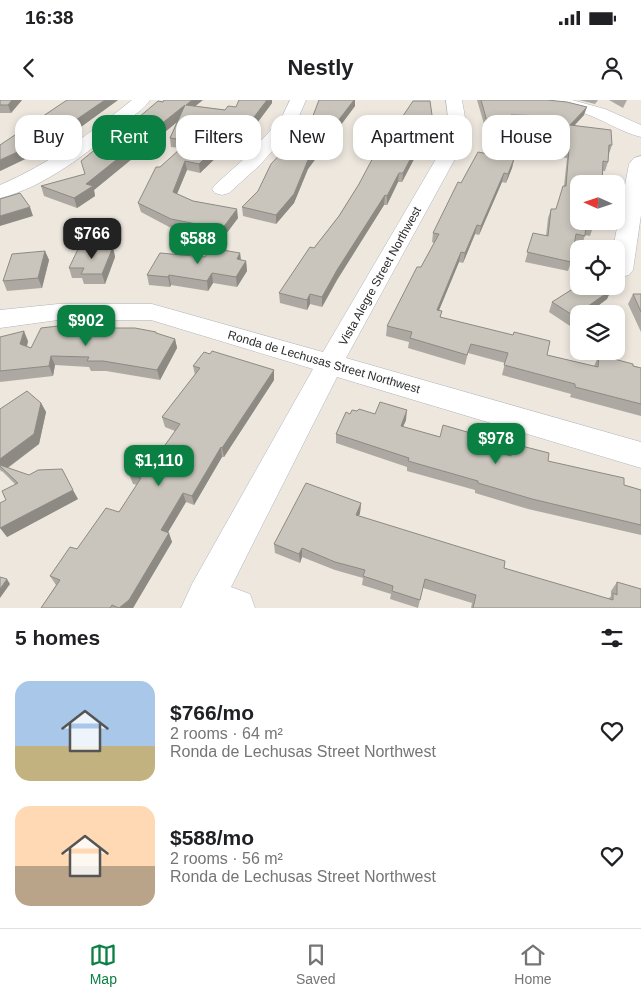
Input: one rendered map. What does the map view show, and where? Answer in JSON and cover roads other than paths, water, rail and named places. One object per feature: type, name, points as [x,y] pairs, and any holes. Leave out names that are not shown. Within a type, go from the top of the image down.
[{"type":"street","points":[[0,192],[21,184],[46,170],[110,126],[142,100]]},
{"type":"street","points":[[222,189],[253,161],[289,121],[298,100]]},
{"type":"street","name":"Vista Alegre Street Northwest","points":[[213,604],[330,363],[459,135],[454,100]]},
{"type":"street","points":[[524,100],[560,102],[587,107],[612,116],[641,132]]},
{"type":"street","points":[[625,246],[639,164],[641,162]]},
{"type":"street","name":"Ronda de Lechusas Street Northwest","points":[[0,319],[58,312],[152,312],[641,455]]}]
